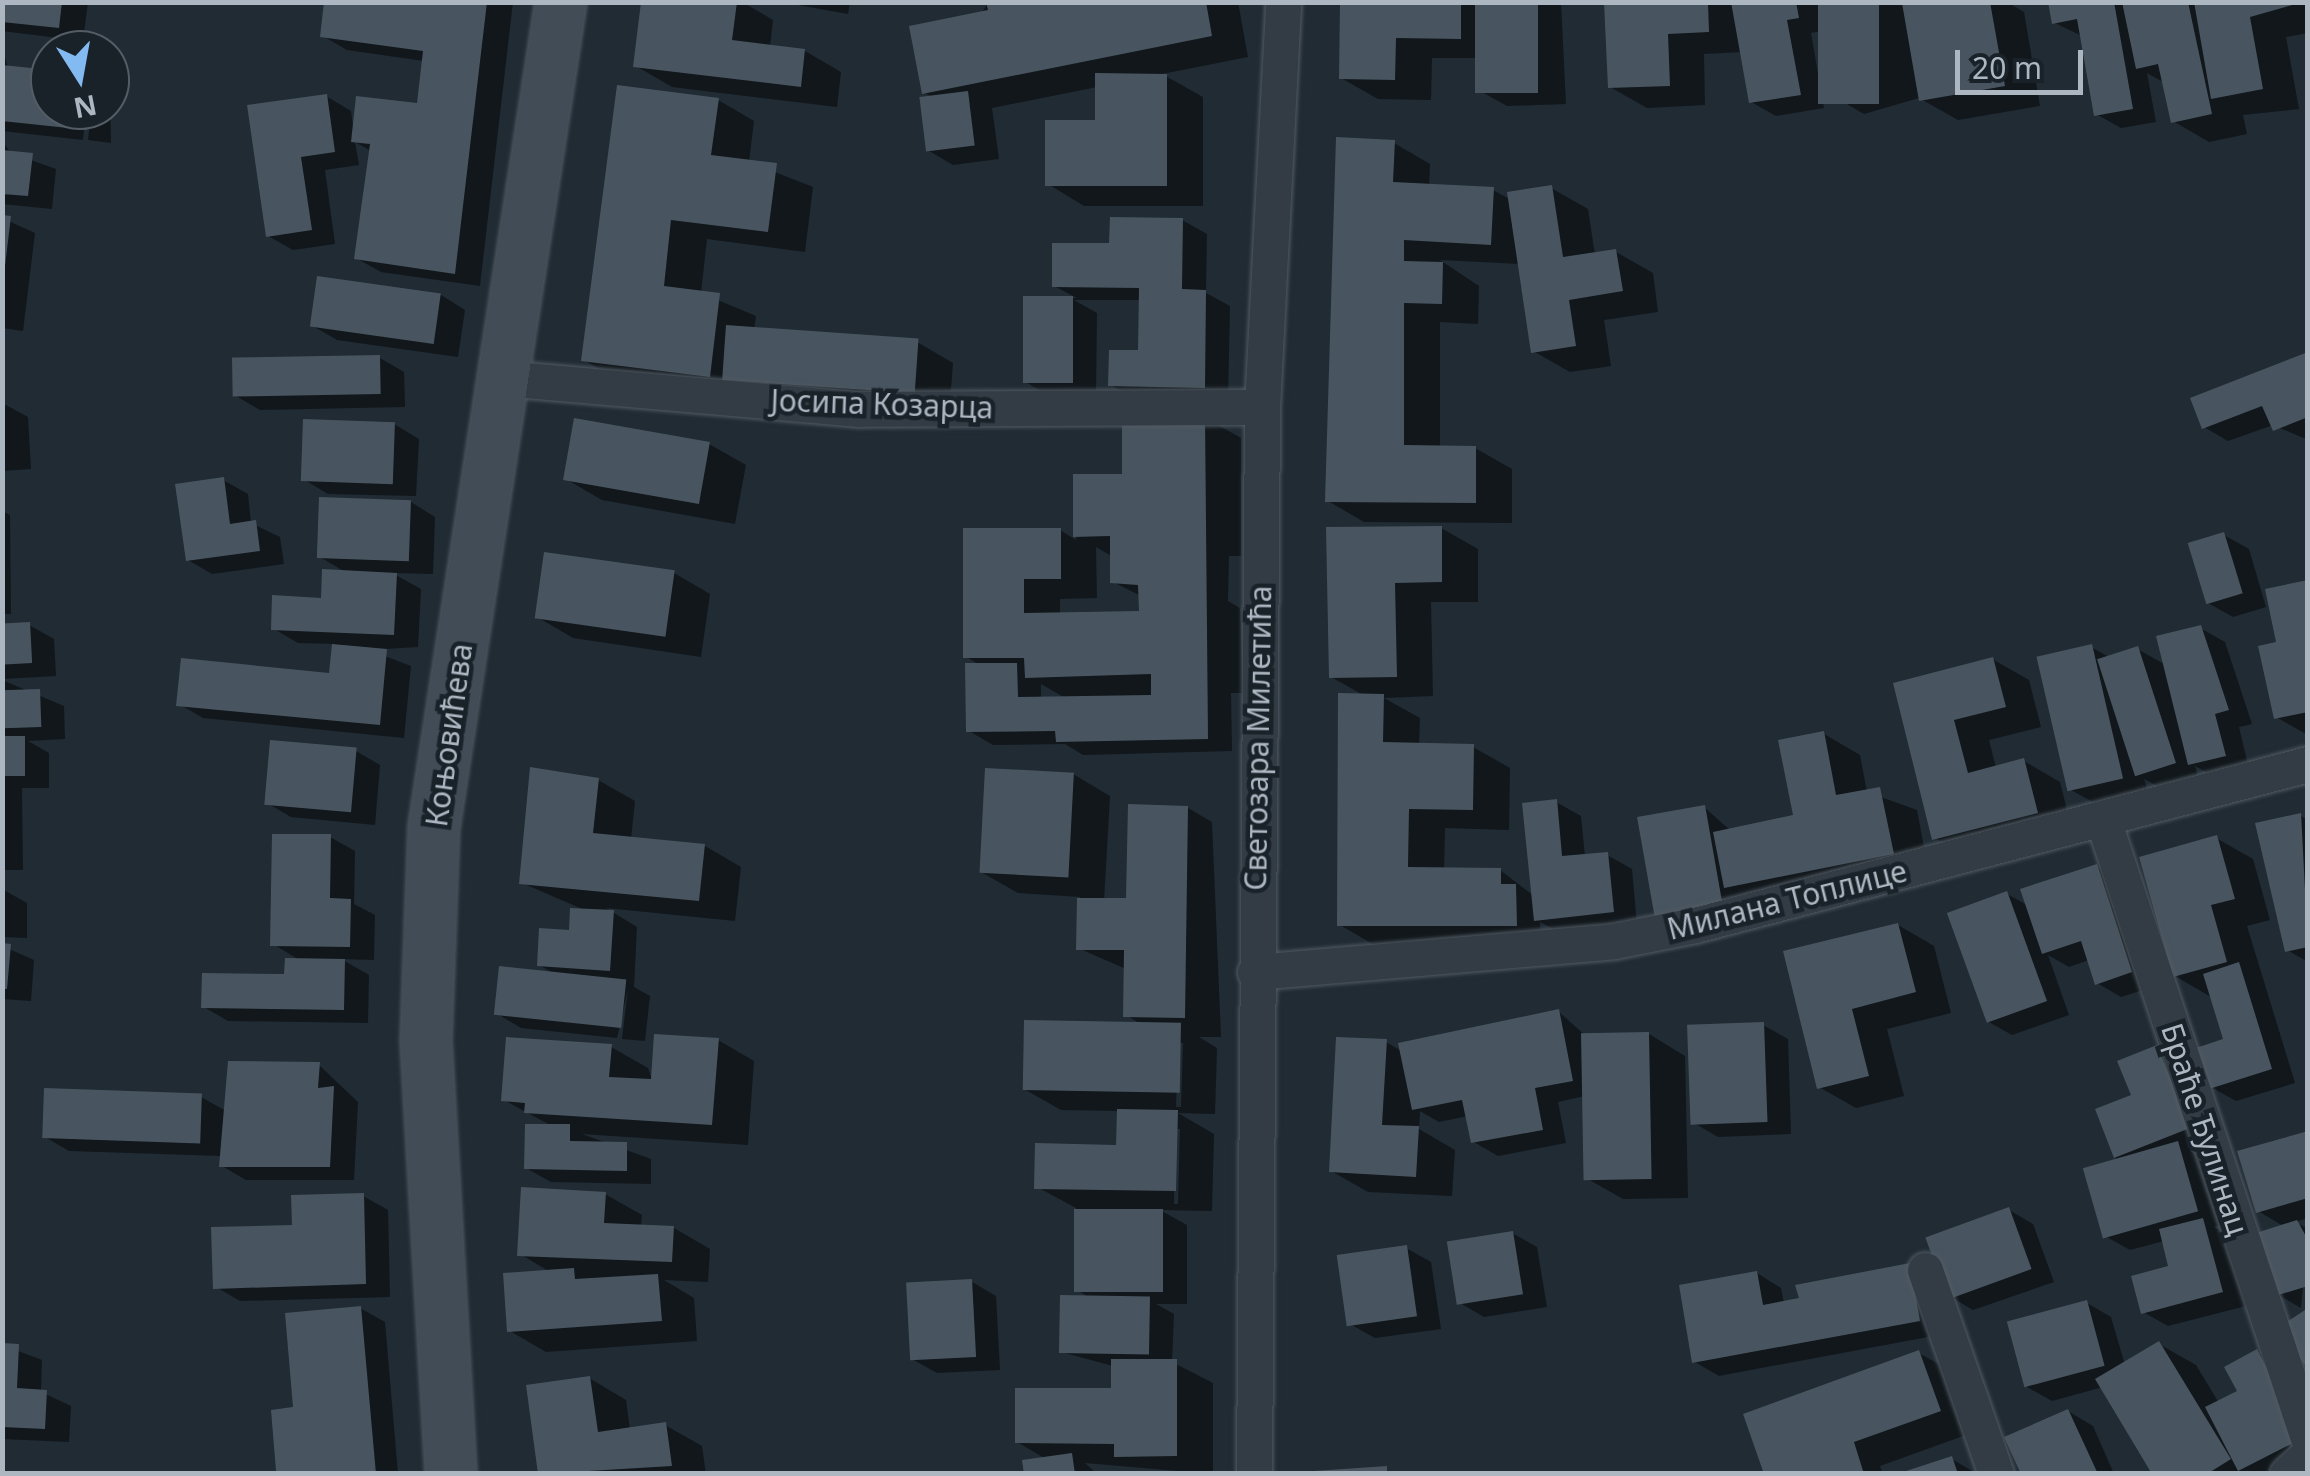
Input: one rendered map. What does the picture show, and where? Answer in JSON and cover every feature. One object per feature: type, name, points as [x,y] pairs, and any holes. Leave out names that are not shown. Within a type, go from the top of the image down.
[{"type":"main road","name":"Коњовићева","points":[[452,1474],[426,938],[434,827],[561,2]]},
{"type":"street","name":"Светозара Милетића","points":[[1254,1474],[1254,972],[1262,407],[1283,2]]},
{"type":"street","name":"Јосипа Козарца","points":[[502,378],[859,410],[1262,407]]},
{"type":"street","name":"Милана Топлице","points":[[1254,972],[1614,941],[2103,820],[2308,764]]},
{"type":"street","name":"Браће Ђулинац","points":[[2103,820],[2308,1438]]},
{"type":"street","points":[[1925,1270],[1996,1474]]},
{"type":"street","points":[[2288,1474],[2308,1455]]},
{"type":"building","points":[[2,2],[62,2],[59,28],[2,22]]},
{"type":"building","points":[[324,2],[487,2],[455,274],[354,259],[370,144],[351,142],[356,96],[417,103],[423,51],[320,37]]},
{"type":"building","points":[[641,2],[737,2],[732,40],[805,49],[801,87],[633,67]]},
{"type":"building","points":[[986,2],[1206,2],[1212,36],[922,94],[909,26],[988,10]]},
{"type":"building","points":[[1340,2],[1461,2],[1461,39],[1396,38],[1395,80],[1339,79]]},
{"type":"building","points":[[1475,2],[1538,2],[1538,93],[1475,93]]},
{"type":"building","points":[[1604,2],[1708,2],[1709,32],[1668,34],[1670,86],[1608,88]]},
{"type":"building","points":[[1731,2],[1796,2],[1799,18],[1787,20],[1801,95],[1749,103]]},
{"type":"building","points":[[1818,2],[1879,2],[1879,104],[1818,104]]},
{"type":"building","points":[[1990,2],[2005,86],[1919,101],[1902,3]]},
{"type":"building","points":[[2048,2],[2114,2],[2133,109],[2094,116],[2077,19],[2052,24]]},
{"type":"building","points":[[2122,2],[2188,2],[2212,114],[2171,123],[2158,64],[2136,69]]},
{"type":"building","points":[[2194,2],[2303,2],[2250,17],[2263,89],[2211,99]]},
{"type":"building","points":[[2,65],[30,68],[30,124],[2,121]]},
{"type":"building","points":[[1095,73],[1167,74],[1167,186],[1045,186],[1045,120],[1095,120]]},
{"type":"building","points":[[617,85],[719,98],[711,155],[777,163],[768,232],[671,220],[664,286],[720,293],[710,377],[581,361]]},
{"type":"building","points":[[968,91],[975,146],[926,152],[919,97]]},
{"type":"building","points":[[327,94],[335,152],[301,157],[312,230],[266,237],[247,105]]},
{"type":"building","points":[[1336,137],[1395,140],[1393,182],[1494,187],[1491,245],[1404,240],[1404,261],[1443,262],[1442,304],[1404,303],[1404,445],[1476,446],[1476,503],[1325,502]]},
{"type":"building","points":[[2,150],[33,153],[28,196],[2,194]]},
{"type":"building","points":[[1552,185],[1563,257],[1616,249],[1623,291],[1569,300],[1576,346],[1531,353],[1507,192]]},
{"type":"building","points":[[2,215],[11,216],[5,266],[2,265]]},
{"type":"building","points":[[1110,217],[1183,218],[1182,289],[1206,290],[1205,388],[1108,386],[1109,350],[1138,350],[1139,288],[1052,287],[1052,243],[1109,243]]},
{"type":"building","points":[[317,276],[441,293],[434,344],[310,327]]},
{"type":"building","points":[[1023,296],[1073,296],[1073,383],[1023,383]]},
{"type":"building","points":[[726,325],[919,338],[915,393],[722,380]]},
{"type":"building","points":[[2308,352],[2308,417],[2273,431],[2262,406],[2202,429],[2190,398]]},
{"type":"building","points":[[380,355],[381,394],[233,397],[232,358]]},
{"type":"building","points":[[1122,414],[1205,415],[1208,739],[1056,742],[1055,731],[966,732],[965,663],[1017,663],[1018,697],[1151,695],[1151,674],[1025,678],[1024,658],[963,658],[963,528],[1061,528],[1061,579],[1024,579],[1024,613],[1139,611],[1138,585],[1110,583],[1110,536],[1073,537],[1073,474],[1122,474]]},
{"type":"building","points":[[574,418],[710,442],[699,504],[563,480]]},
{"type":"building","points":[[303,419],[395,422],[393,484],[301,481]]},
{"type":"building","points":[[224,477],[230,524],[256,520],[260,551],[186,561],[175,484]]},
{"type":"building","points":[[319,497],[411,500],[409,561],[317,558]]},
{"type":"building","points":[[1442,526],[1442,582],[1395,583],[1397,677],[1329,678],[1326,527]]},
{"type":"building","points":[[2224,532],[2243,593],[2206,604],[2188,543]]},
{"type":"building","points":[[544,552],[675,570],[665,637],[535,618]]},
{"type":"building","points":[[322,569],[397,573],[394,635],[271,630],[272,595],[321,598]]},
{"type":"building","points":[[2308,580],[2308,712],[2274,719],[2258,646],[2276,642],[2265,589]]},
{"type":"building","points":[[30,622],[32,663],[4,664],[2,623]]},
{"type":"building","points":[[2201,625],[2229,710],[2215,714],[2226,756],[2188,765],[2156,636]]},
{"type":"building","points":[[332,644],[387,649],[380,725],[176,706],[181,658],[329,673]]},
{"type":"building","points":[[2092,644],[2123,778],[2068,791],[2036,657]]},
{"type":"building","points":[[2138,646],[2176,763],[2135,776],[2097,659]]},
{"type":"building","points":[[1993,657],[2006,707],[1954,720],[1968,773],[2024,758],[2038,813],[1932,840],[1893,683]]},
{"type":"building","points":[[40,689],[41,727],[3,728],[2,690]]},
{"type":"building","points":[[1338,693],[1384,694],[1383,742],[1474,744],[1473,810],[1409,809],[1408,867],[1501,868],[1501,884],[1516,884],[1517,926],[1337,926]]},
{"type":"building","points":[[1824,731],[1836,795],[1880,787],[1894,854],[1724,888],[1713,832],[1793,815],[1778,740]]},
{"type":"building","points":[[2,736],[25,736],[25,776],[2,776]]},
{"type":"building","points":[[270,740],[357,748],[351,812],[264,805]]},
{"type":"building","points":[[530,767],[599,778],[593,833],[705,844],[699,901],[519,884]]},
{"type":"building","points":[[985,768],[1074,773],[1068,878],[980,873]]},
{"type":"building","points":[[1557,799],[1562,856],[1608,852],[1614,912],[1534,921],[1522,803]]},
{"type":"building","points":[[1128,804],[1188,806],[1185,1018],[1123,1017],[1124,950],[1076,950],[1077,898],[1126,898]]},
{"type":"building","points":[[1705,805],[1723,909],[1655,921],[1637,817]]},
{"type":"building","points":[[2301,813],[2308,947],[2285,952],[2255,823]]},
{"type":"building","points":[[272,834],[331,834],[330,898],[351,899],[350,947],[270,946]]},
{"type":"building","points":[[2217,835],[2235,899],[2211,905],[2227,962],[2173,977],[2139,857]]},
{"type":"building","points":[[2097,864],[2132,972],[2095,985],[2081,941],[2042,954],[2020,889]]},
{"type":"building","points":[[2007,891],[2047,1001],[1987,1023],[1947,913]]},
{"type":"building","points":[[570,908],[614,910],[610,971],[537,966],[539,928],[569,930]]},
{"type":"building","points":[[1898,923],[1916,992],[1852,1009],[1869,1076],[1817,1089],[1783,951]]},
{"type":"building","points":[[2,943],[11,944],[7,989],[2,989]]},
{"type":"building","points":[[285,958],[345,959],[344,1010],[201,1008],[202,973],[284,974]]},
{"type":"building","points":[[2239,962],[2272,1069],[2209,1089],[2196,1048],[2223,1039],[2203,974]]},
{"type":"building","points":[[499,966],[626,979],[621,1028],[494,1015]]},
{"type":"building","points":[[1559,1009],[1573,1081],[1535,1088],[1543,1130],[1471,1143],[1462,1100],[1412,1110],[1398,1043]]},
{"type":"building","points":[[1024,1020],[1181,1023],[1180,1093],[1023,1090]]},
{"type":"building","points":[[1764,1022],[1767,1122],[1691,1125],[1687,1025]]},
{"type":"building","points":[[1649,1032],[1652,1179],[1584,1180],[1581,1033]]},
{"type":"building","points":[[654,1034],[719,1038],[712,1125],[524,1113],[525,1103],[501,1101],[506,1037],[612,1044],[609,1077],[651,1079]]},
{"type":"building","points":[[1336,1037],[1387,1039],[1382,1125],[1419,1126],[1416,1177],[1329,1172]]},
{"type":"building","points":[[2157,1045],[2190,1128],[2114,1158],[2095,1109],[2131,1095],[2117,1061]]},
{"type":"building","points":[[228,1061],[320,1062],[318,1088],[334,1086],[330,1167],[219,1167]]},
{"type":"building","points":[[44,1088],[202,1094],[200,1143],[42,1138]]},
{"type":"building","points":[[1117,1109],[1178,1110],[1176,1191],[1034,1189],[1035,1143],[1116,1145]]},
{"type":"building","points":[[525,1124],[570,1124],[570,1141],[627,1142],[627,1171],[524,1169]]},
{"type":"building","points":[[2308,1131],[2308,1198],[2256,1213],[2237,1151]]},
{"type":"building","points":[[2178,1141],[2198,1211],[2103,1238],[2083,1168]]},
{"type":"building","points":[[521,1187],[606,1192],[604,1223],[674,1226],[672,1262],[517,1256]]},
{"type":"building","points":[[364,1193],[366,1284],[213,1289],[211,1227],[292,1225],[291,1195]]},
{"type":"building","points":[[2009,1207],[2032,1269],[1948,1299],[1925,1237]]},
{"type":"building","points":[[1074,1209],[1163,1209],[1163,1292],[1074,1292]]},
{"type":"building","points":[[2203,1218],[2223,1292],[2141,1314],[2131,1276],[2168,1266],[2159,1229]]},
{"type":"building","points":[[2297,1220],[2308,1240],[2308,1286],[2275,1296],[2256,1233]]},
{"type":"building","points":[[1513,1231],[1523,1294],[1457,1305],[1447,1241]]},
{"type":"building","points":[[1407,1245],[1417,1316],[1347,1326],[1337,1255]]},
{"type":"building","points":[[1910,1263],[1920,1321],[1692,1363],[1679,1285],[1757,1271],[1763,1305],[1799,1298],[1795,1285]]},
{"type":"building","points":[[574,1268],[575,1279],[658,1274],[662,1321],[507,1332],[503,1273]]},
{"type":"building","points":[[972,1279],[976,1357],[910,1360],[906,1282]]},
{"type":"building","points":[[1060,1295],[1150,1297],[1149,1355],[1059,1353]]},
{"type":"building","points":[[2087,1300],[2105,1366],[2024,1387],[2007,1321]]},
{"type":"building","points":[[361,1306],[376,1474],[276,1471],[271,1410],[293,1407],[285,1313]]},
{"type":"building","points":[[2308,1308],[2308,1370],[2279,1327]]},
{"type":"building","points":[[2159,1341],[2231,1459],[2207,1474],[2152,1474],[2095,1379]]},
{"type":"building","points":[[2,1343],[19,1344],[17,1388],[47,1390],[45,1429],[2,1427]]},
{"type":"building","points":[[2257,1349],[2303,1438],[2238,1471],[2205,1407],[2237,1391],[2224,1367]]},
{"type":"building","points":[[1919,1350],[1941,1411],[1854,1442],[1864,1474],[1764,1474],[1743,1414]]},
{"type":"building","points":[[1111,1359],[1177,1359],[1177,1456],[1114,1457],[1114,1444],[1015,1443],[1015,1388],[1111,1388]]},
{"type":"building","points":[[590,1376],[598,1432],[666,1422],[672,1466],[538,1474],[526,1385]]},
{"type":"building","points":[[2068,1409],[2098,1474],[2021,1474],[2004,1437]]},
{"type":"building","points":[[1072,1453],[1075,1474],[1024,1474],[1022,1460]]},
{"type":"building","points":[[1952,1456],[1958,1474],[1900,1474],[1900,1473]]},
{"type":"building","points":[[1387,1466],[1387,1474],[1314,1471]]}]
